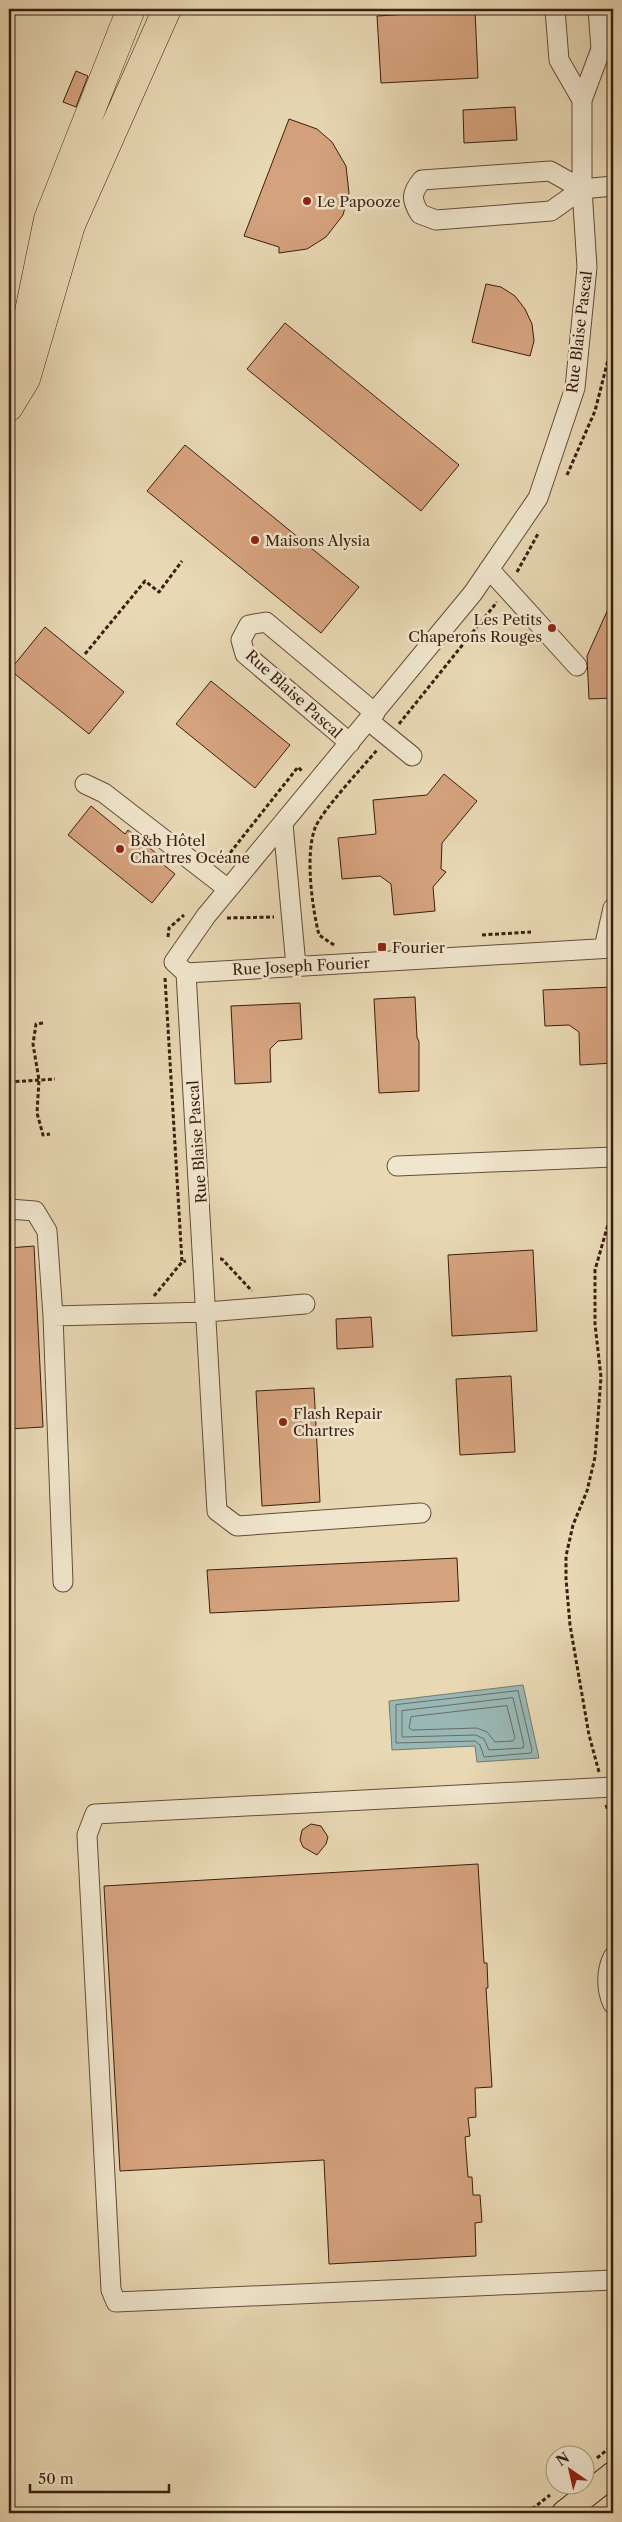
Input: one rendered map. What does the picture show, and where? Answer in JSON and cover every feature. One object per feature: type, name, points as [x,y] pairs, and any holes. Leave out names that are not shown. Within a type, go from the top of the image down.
[{"type":"highway","points":[[9,360],[26,326],[48,219],[131,9]]},
{"type":"highway","points":[[9,407],[26,379],[71,225],[167,9]]},
{"type":"main road","points":[[564,2513],[613,2474]]},
{"type":"street","name":"Rue Blaise Pascal","points":[[556,9],[559,60],[582,100]]},
{"type":"street","name":"Rue Blaise Pascal","points":[[421,1512],[237,1526],[217,1511],[207,1312],[180,968],[206,916],[473,593],[538,498],[575,388],[587,267],[582,189],[582,100],[601,49],[598,9]]},
{"type":"street","points":[[582,189],[550,171],[422,180],[413,191],[413,202],[420,214],[436,220],[551,211],[582,189],[613,186]]},
{"type":"street","points":[[489,569],[577,666]]},
{"type":"street","name":"Rue Blaise Pascal","points":[[350,743],[245,654],[241,640],[248,625],[266,622],[372,717]]},
{"type":"street","points":[[372,717],[389,736],[412,756]]},
{"type":"street","points":[[85,784],[104,793],[228,889]]},
{"type":"street","points":[[282,824],[296,966]]},
{"type":"street","points":[[609,948],[613,908]]},
{"type":"street","name":"Rue Joseph Fourier","points":[[180,968],[296,966],[609,948]]},
{"type":"street","points":[[397,1166],[613,1157]]},
{"type":"street","points":[[9,1209],[35,1211],[47,1231],[53,1316],[63,1582]]},
{"type":"street","points":[[53,1316],[207,1312],[305,1304]]},
{"type":"street","points":[[608,1787],[95,1814],[87,1835],[110,2290],[116,2302],[613,2280]]},
{"type":"street","points":[[613,1957],[608,1980],[610,1997],[613,2004]]},
{"type":"path","points":[[565,480],[595,411],[609,356],[613,303]]},
{"type":"path","points":[[342,945],[333,945],[319,935],[314,914],[310,845],[316,827],[507,589],[541,528]]},
{"type":"path","points":[[85,654],[145,581],[159,592],[182,561]]},
{"type":"path","points":[[473,936],[540,932]]},
{"type":"path","points":[[43,1023],[36,1024],[33,1044],[39,1080],[37,1113],[43,1134],[50,1134]]},
{"type":"path","points":[[9,1082],[55,1079]]},
{"type":"path","points":[[613,1207],[595,1270],[595,1324],[601,1378],[595,1457],[587,1491],[573,1526],[566,1556],[570,1625],[586,1717],[608,1787],[606,1806],[613,1825]]},
{"type":"path","points":[[155,1313],[154,1296],[182,1262]]},
{"type":"path","points":[[527,2513],[551,2494]]},
{"type":"water","points":[[523,1685],[539,1758],[477,1762],[475,1746],[392,1750],[389,1701]]},
{"type":"building","points":[[475,10],[478,78],[381,83],[377,16]]},
{"type":"building","points":[[76,71],[88,76],[76,107],[63,102]]},
{"type":"building","points":[[515,107],[517,140],[464,143],[463,110]]},
{"type":"building","points":[[289,119],[317,129],[332,142],[346,166],[349,193],[343,215],[326,237],[307,249],[279,253],[279,247],[244,236]]},
{"type":"building","points":[[486,284],[501,287],[515,296],[525,309],[532,324],[534,341],[530,356],[472,342]]},
{"type":"building","points":[[285,323],[459,465],[421,511],[247,369]]},
{"type":"building","points":[[185,445],[359,587],[321,633],[147,491]]},
{"type":"building","points":[[613,598],[613,698],[589,699],[587,656]]},
{"type":"building","points":[[45,627],[124,692],[89,734],[10,670]]},
{"type":"building","points":[[211,681],[290,745],[255,788],[176,724]]},
{"type":"building","points":[[444,774],[477,801],[442,843],[441,869],[446,872],[433,887],[435,911],[394,915],[391,884],[380,876],[342,879],[338,838],[376,834],[373,800],[427,795]]},
{"type":"building","points":[[91,806],[125,834],[128,830],[163,859],[160,862],[175,874],[152,903],[68,835]]},
{"type":"building","points":[[612,987],[613,1063],[580,1065],[579,1032],[569,1025],[545,1026],[543,990]]},
{"type":"building","points":[[415,997],[417,1037],[419,1042],[419,1091],[379,1093],[374,999]]},
{"type":"building","points":[[300,1003],[302,1039],[278,1041],[270,1049],[271,1082],[235,1084],[231,1006]]},
{"type":"building","points":[[34,1246],[43,1427],[9,1429],[9,1248]]},
{"type":"building","points":[[533,1250],[537,1331],[452,1336],[448,1255]]},
{"type":"building","points":[[371,1317],[373,1347],[337,1349],[336,1319]]},
{"type":"building","points":[[511,1376],[515,1452],[460,1455],[456,1379]]},
{"type":"building","points":[[314,1388],[320,1502],[262,1506],[256,1391]]},
{"type":"building","points":[[457,1558],[459,1601],[210,1613],[207,1570]]},
{"type":"building","points":[[311,1824],[321,1826],[328,1837],[326,1844],[317,1855],[303,1847],[300,1840],[302,1830]]},
{"type":"building","points":[[478,1864],[484,1963],[487,1963],[488,1988],[486,1988],[492,2087],[475,2088],[476,2117],[468,2118],[470,2136],[465,2137],[468,2177],[472,2177],[473,2195],[480,2195],[482,2222],[475,2223],[476,2256],[329,2264],[324,2160],[120,2171],[104,1886]]},
{"type":"place","name":"Le Papooze","points":[[307,201]]},
{"type":"place","name":"Maisons Alysia","points":[[255,540]]},
{"type":"place","name":"Les Petits Chaperons Rouges","points":[[552,628]]},
{"type":"place","name":"B&b Hôtel Chartres Océane","points":[[120,849]]},
{"type":"place","name":"Fourier","points":[[382,947]]},
{"type":"place","name":"Flash Repair Chartres","points":[[283,1422]]}]
